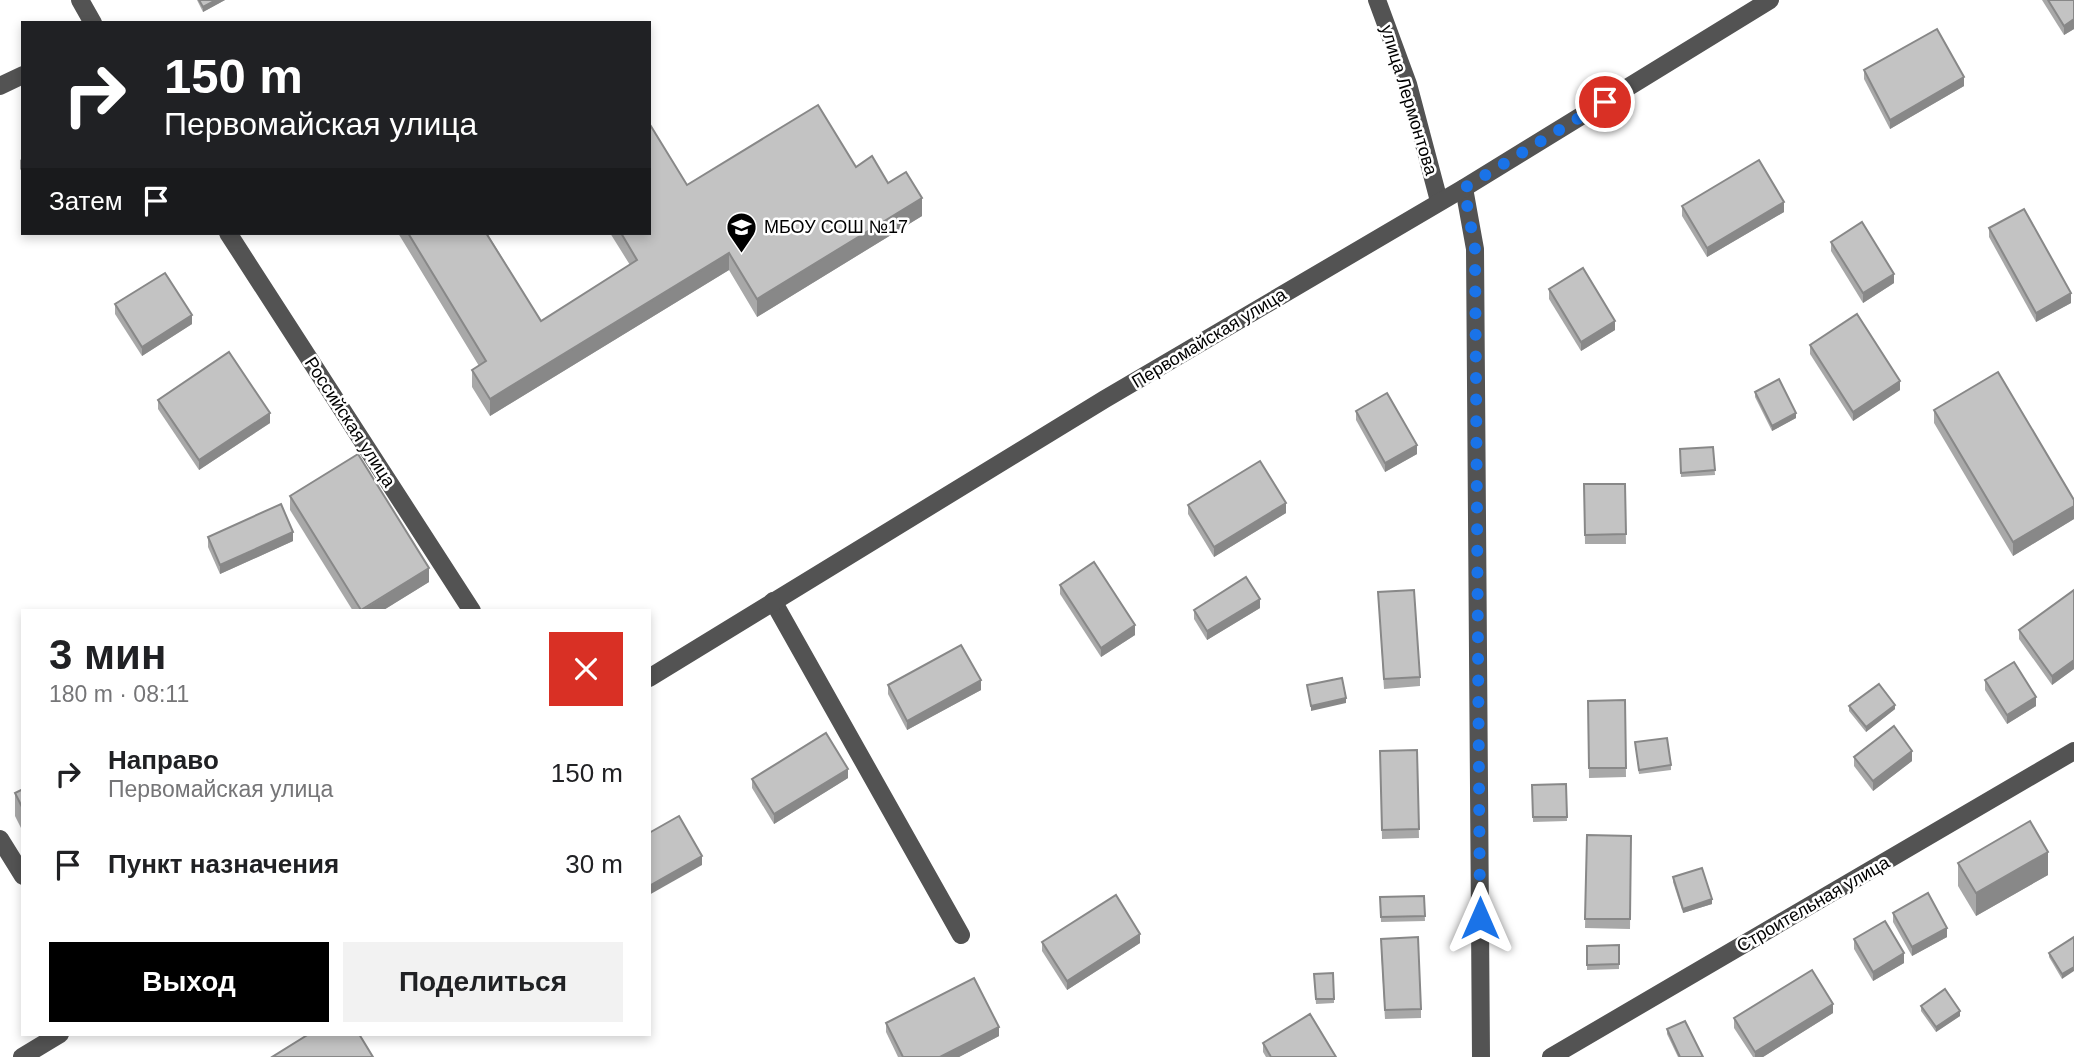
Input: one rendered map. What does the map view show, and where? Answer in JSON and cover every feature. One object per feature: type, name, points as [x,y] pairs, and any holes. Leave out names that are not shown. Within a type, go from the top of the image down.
[{"type":"street","points":[[80,0],[92,21]]},
{"type":"street","name":"улица Лермонтова","points":[[1377,0],[1408,84],[1439,201]]},
{"type":"street","name":"Первомайская улица","points":[[651,677],[1105,399],[1464,188],[1770,0]]},
{"type":"street","points":[[0,86],[21,76]]},
{"type":"street","points":[[1464,188],[1475,249],[1481,1057]]},
{"type":"street","name":"Российская улица","points":[[229,235],[471,609]]},
{"type":"street","points":[[773,601],[961,935]]},
{"type":"street","name":"Строительная улица","points":[[1551,1057],[2074,751]]},
{"type":"street","points":[[0,839],[21,873]]},
{"type":"street","points":[[22,1057],[57,1036]]},
{"type":"building","points":[[199,0],[216,0],[203,7]]},
{"type":"building","points":[[2048,0],[2074,0],[2074,19],[2064,26]]},
{"type":"building","points":[[1937,29],[1964,77],[1890,120],[1864,70]]},
{"type":"building","name":"МБОУ СОШ №17","points":[[818,105],[856,167],[872,156],[888,183],[906,172],[922,198],[757,299],[729,253],[490,399],[472,370],[486,361],[409,235],[487,235],[541,321],[637,260],[622,235],[651,235],[651,126],[687,185]]},
{"type":"building","points":[[1759,160],[1784,202],[1707,248],[1682,206]]},
{"type":"building","points":[[2024,209],[2071,293],[2036,313],[1989,228]]},
{"type":"building","points":[[1862,222],[1894,274],[1863,293],[1831,242]]},
{"type":"building","points":[[1583,268],[1615,321],[1581,342],[1549,289]]},
{"type":"building","points":[[165,273],[192,315],[142,347],[115,304]]},
{"type":"building","points":[[1857,314],[1900,381],[1853,412],[1810,345]]},
{"type":"building","points":[[229,352],[270,413],[199,460],[158,400]]},
{"type":"building","points":[[1998,372],[2074,500],[2074,506],[2013,542],[1934,410]]},
{"type":"building","points":[[1779,379],[1796,413],[1772,426],[1755,392]]},
{"type":"building","points":[[1387,393],[1417,445],[1385,463],[1356,411]]},
{"type":"building","points":[[1713,447],[1715,470],[1681,473],[1680,449]]},
{"type":"building","points":[[358,454],[429,568],[360,609],[290,496]]},
{"type":"building","points":[[1260,461],[1286,503],[1214,547],[1188,505]]},
{"type":"building","points":[[1584,484],[1625,484],[1626,534],[1585,535]]},
{"type":"building","points":[[281,504],[293,532],[220,565],[208,537]]},
{"type":"building","points":[[1094,562],[1135,625],[1101,648],[1060,585]]},
{"type":"building","points":[[1246,577],[1260,599],[1207,631],[1194,610]]},
{"type":"building","points":[[1414,590],[1420,677],[1384,679],[1378,592]]},
{"type":"building","points":[[2074,590],[2074,660],[2052,676],[2019,630]]},
{"type":"building","points":[[961,645],[981,680],[907,721],[888,685]]},
{"type":"building","points":[[2014,662],[2036,697],[2007,715],[1985,680]]},
{"type":"building","points":[[1342,678],[1346,698],[1311,706],[1307,685]]},
{"type":"building","points":[[1879,684],[1895,705],[1866,727],[1849,706]]},
{"type":"building","points":[[1625,700],[1626,768],[1589,768],[1588,701]]},
{"type":"building","points":[[1894,726],[1912,751],[1873,781],[1854,757]]},
{"type":"building","points":[[826,733],[848,769],[774,814],[752,779]]},
{"type":"building","points":[[1667,738],[1671,765],[1639,770],[1635,742]]},
{"type":"building","points":[[1417,750],[1419,829],[1382,830],[1380,751]]},
{"type":"building","points":[[1566,784],[1567,817],[1533,817],[1532,785]]},
{"type":"building","points":[[21,790],[21,805],[15,793]]},
{"type":"building","points":[[679,816],[702,856],[651,885],[651,832]]},
{"type":"building","points":[[2030,821],[2048,852],[1976,893],[1958,863]]},
{"type":"building","points":[[1587,835],[1631,836],[1630,919],[1585,919]]},
{"type":"building","points":[[1702,868],[1712,899],[1683,909],[1673,877]]},
{"type":"building","points":[[1928,893],[1947,928],[1912,947],[1893,913]]},
{"type":"building","points":[[1116,895],[1140,934],[1067,981],[1042,942]]},
{"type":"building","points":[[1424,896],[1425,916],[1381,917],[1380,897]]},
{"type":"building","points":[[1885,921],[1904,953],[1873,972],[1854,939]]},
{"type":"building","points":[[1418,937],[1421,1009],[1385,1010],[1381,939]]},
{"type":"building","points":[[2074,937],[2074,967],[2062,974],[2049,953]]},
{"type":"building","points":[[1619,945],[1619,964],[1587,965],[1587,946]]},
{"type":"building","points":[[1812,970],[1833,1004],[1755,1052],[1734,1018]]},
{"type":"building","points":[[1333,973],[1334,999],[1316,999],[1314,974]]},
{"type":"building","points":[[974,978],[999,1027],[940,1057],[903,1057],[886,1023]]},
{"type":"building","points":[[1945,989],[1960,1011],[1936,1027],[1921,1006]]},
{"type":"building","points":[[1310,1014],[1336,1057],[1271,1057],[1263,1043]]},
{"type":"building","points":[[1685,1021],[1703,1057],[1680,1057],[1667,1029]]},
{"type":"building","points":[[306,1036],[360,1036],[373,1057],[272,1057]]},
{"type":"place","name":"МБОУ СОШ №17","points":[[741,254]]},
{"type":"route","points":[[1480,918],[1475,249],[1464,188],[1605,102]]}]
